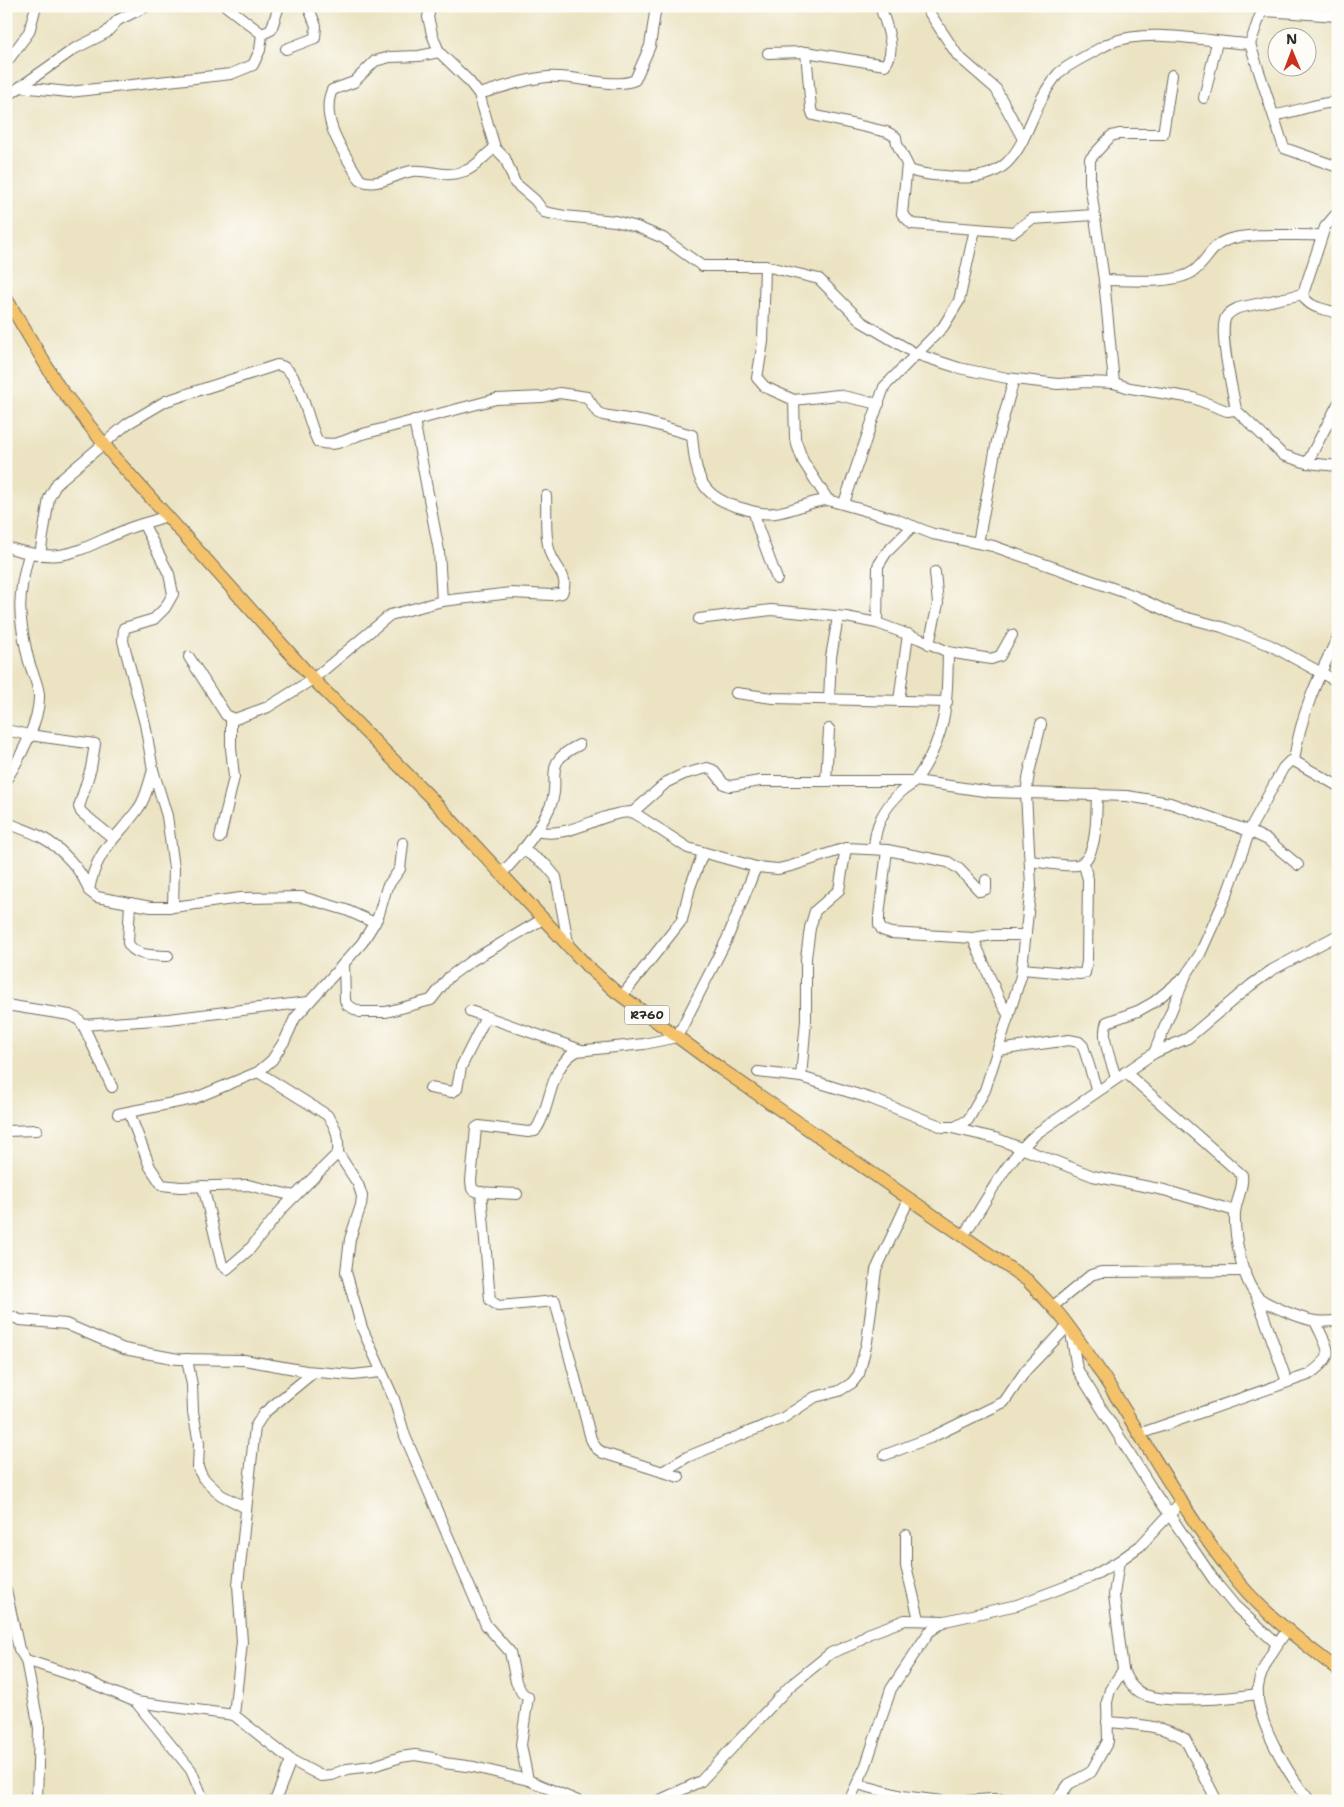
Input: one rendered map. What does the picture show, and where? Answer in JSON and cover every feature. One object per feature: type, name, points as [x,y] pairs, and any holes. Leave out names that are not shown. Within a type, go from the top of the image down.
[{"type":"main road","name":"R760","points":[[6,298],[59,387],[104,445],[313,679],[430,797],[569,948],[622,996],[677,1037],[1027,1280],[1070,1329],[1181,1502],[1229,1571],[1254,1600],[1338,1670]]},
{"type":"street","points":[[6,63],[29,32],[36,6]]},
{"type":"street","points":[[6,97],[74,49],[106,33],[126,15],[147,6]]},
{"type":"street","points":[[226,6],[262,34]]},
{"type":"street","points":[[262,34],[271,30],[279,6]]},
{"type":"street","points":[[286,49],[315,38],[316,26],[308,6]]},
{"type":"street","points":[[431,6],[428,17],[439,52],[468,80],[479,94],[495,148],[504,158],[515,183],[535,200],[544,212],[564,216],[615,220],[638,227],[662,238],[702,266],[765,266],[819,278],[862,322],[916,354],[959,368],[1014,379],[1058,384],[1099,381],[1114,383],[1130,388],[1193,398],[1227,411],[1236,410]]},
{"type":"street","points":[[479,94],[545,77],[567,76],[621,83],[635,80],[650,46],[656,6]]},
{"type":"street","points":[[768,53],[806,52],[885,65],[890,54],[890,40],[880,6]]},
{"type":"street","points":[[925,6],[958,56],[996,89],[1023,139]]},
{"type":"street","points":[[1338,16],[1262,9],[1250,44],[1284,148],[1338,167]]},
{"type":"street","points":[[20,87],[69,92],[231,74],[253,65],[260,50],[262,34]]},
{"type":"street","points":[[806,52],[810,109],[813,114],[887,132],[896,137],[910,170],[918,173],[968,178],[998,172],[1014,155],[1044,94],[1059,72],[1109,44],[1122,39],[1169,36],[1250,44]]},
{"type":"street","points":[[1204,98],[1217,42]]},
{"type":"street","points":[[439,52],[419,56],[390,57],[375,61],[354,82],[332,90],[328,98],[328,118],[360,180],[374,183],[411,171],[428,171],[439,175],[462,172],[476,166],[485,154],[495,148]]},
{"type":"street","points":[[1114,383],[1104,280],[1090,183],[1090,159],[1111,136],[1119,134],[1163,134],[1172,75]]},
{"type":"street","points":[[1274,115],[1295,113],[1328,102],[1338,102]]},
{"type":"street","points":[[907,164],[902,214],[906,221],[912,224],[1014,232],[1032,219],[1094,216]]},
{"type":"street","points":[[1338,212],[1325,227],[1303,294],[1309,304],[1338,313]]},
{"type":"street","points":[[844,503],[884,387],[943,327],[959,301],[975,229]]},
{"type":"street","points":[[1104,280],[1160,280],[1188,274],[1195,270],[1217,246],[1238,237],[1322,235]]},
{"type":"street","points":[[765,266],[763,342],[757,378],[765,388],[794,400],[838,395],[879,404]]},
{"type":"street","points":[[1303,294],[1238,308],[1229,312],[1225,318],[1224,334],[1236,410],[1283,455],[1307,463],[1338,466]]},
{"type":"street","points":[[40,555],[51,492],[58,483],[127,424],[166,401],[277,365],[283,365],[291,371],[318,442],[326,445],[341,443],[359,435],[496,399],[543,397],[559,393],[587,397],[598,412],[603,415],[646,422],[692,435],[698,473],[705,488],[722,502],[754,512],[774,514],[819,500],[844,503],[933,534],[978,543],[1132,594],[1173,614],[1222,627],[1270,645],[1338,682]]},
{"type":"street","points":[[978,543],[996,441],[1014,379]]},
{"type":"street","points":[[794,400],[795,439],[803,461],[828,500]]},
{"type":"street","points":[[1307,463],[1338,404]]},
{"type":"street","points":[[414,420],[439,551],[442,601]]},
{"type":"street","points":[[231,719],[268,708],[313,679],[390,615],[442,601],[511,593],[552,595],[562,593],[566,587],[565,580],[549,550],[546,496]]},
{"type":"street","points":[[754,512],[777,580]]},
{"type":"street","points":[[6,547],[29,554],[52,556],[73,554],[128,529],[166,516]]},
{"type":"street","points":[[144,525],[173,586],[173,594],[159,614],[147,622],[127,626],[123,632],[123,641],[148,736],[153,770],[167,816],[174,868],[173,907]]},
{"type":"street","points":[[877,623],[878,566],[886,552],[913,526]]},
{"type":"street","points":[[6,780],[29,735],[39,695],[28,661],[19,598],[29,554]]},
{"type":"street","points":[[929,644],[938,604],[935,572]]},
{"type":"street","points":[[698,619],[771,610],[838,617],[877,623],[908,634],[948,652],[992,659],[1000,656],[1012,635]]},
{"type":"street","points":[[828,699],[830,657],[838,617]]},
{"type":"street","points":[[899,701],[908,634]]},
{"type":"street","points":[[1294,761],[1301,720],[1338,637]]},
{"type":"street","points":[[874,850],[875,831],[882,815],[901,792],[916,781],[940,736],[947,702],[948,652]]},
{"type":"street","points":[[189,657],[226,715],[231,719]]},
{"type":"street","points":[[736,693],[773,698],[947,702]]},
{"type":"street","points":[[220,838],[234,777],[231,719]]},
{"type":"street","points":[[948,1128],[968,1120],[985,1090],[1022,969],[1031,886],[1026,794],[1041,724]]},
{"type":"street","points":[[826,781],[830,729]]},
{"type":"street","points":[[6,730],[95,744],[91,768],[79,807],[81,812],[113,838]]},
{"type":"street","points":[[501,874],[536,830],[551,805],[556,763],[567,751],[579,745]]},
{"type":"street","points":[[1154,1053],[1186,975],[1200,954],[1223,903],[1249,831],[1282,768],[1290,761],[1294,761],[1338,786]]},
{"type":"street","points":[[536,830],[553,834],[633,812],[668,782],[684,774],[701,769],[713,770],[724,784],[730,786],[760,781],[916,781],[962,790],[1026,794],[1097,794],[1158,800],[1249,831],[1268,840],[1298,865]]},
{"type":"street","points":[[89,891],[93,871],[113,838],[140,808],[153,770]]},
{"type":"street","points":[[1030,861],[1076,865],[1083,862],[1089,855],[1096,830],[1097,794]]},
{"type":"street","points":[[633,812],[678,843],[703,853],[756,867],[778,868],[791,866],[846,848],[888,850],[948,862],[980,891],[986,889],[986,880]]},
{"type":"street","points":[[6,822],[45,839],[79,872],[86,882],[89,891],[97,896],[151,907],[173,907],[241,898],[289,896],[314,899],[375,923]]},
{"type":"street","points":[[295,1196],[248,1185],[171,1187],[158,1183],[123,1113],[192,1099],[258,1072],[272,1060],[286,1040],[295,1018],[362,943],[375,923],[387,887],[400,869],[403,843]]},
{"type":"street","points":[[801,1078],[806,1020],[806,958],[810,928],[815,911],[839,890],[846,848]]},
{"type":"street","points":[[522,849],[546,865],[556,877],[569,948]]},
{"type":"street","points":[[888,850],[879,906],[879,925],[882,930],[891,933],[972,938],[992,935],[1026,935]]},
{"type":"street","points":[[622,996],[682,920],[690,887],[703,853]]},
{"type":"street","points":[[1022,969],[1085,973],[1087,961],[1088,879],[1083,862]]},
{"type":"street","points":[[517,1194],[482,1192],[472,1189],[471,1181],[476,1128],[484,1126],[528,1132],[535,1131],[563,1061],[568,1056],[581,1050],[644,1044],[677,1037],[727,939],[756,867]]},
{"type":"street","points":[[130,903],[128,943],[131,949],[138,953],[168,956]]},
{"type":"street","points":[[344,963],[345,1000],[347,1005],[360,1012],[386,1012],[431,1000],[449,977],[471,961],[543,919]]},
{"type":"street","points":[[963,1236],[979,1212],[999,1175],[1021,1148],[1037,1133],[1154,1053],[1188,1038],[1251,985],[1338,935]]},
{"type":"street","points":[[972,938],[999,999],[1009,1016]]},
{"type":"street","points":[[1116,1078],[1104,1027],[1107,1022],[1138,1011],[1154,1002],[1186,975]]},
{"type":"street","points":[[83,1025],[169,1020],[263,1006],[308,1002]]},
{"type":"street","points":[[6,1005],[70,1015],[78,1019],[83,1025],[112,1087]]},
{"type":"street","points":[[470,1011],[581,1050]]},
{"type":"street","points":[[430,1088],[452,1092],[457,1089],[461,1067],[486,1017]]},
{"type":"street","points":[[998,1050],[1069,1040],[1079,1042],[1083,1046],[1097,1091]]},
{"type":"street","points":[[258,1072],[327,1115],[334,1124],[339,1139],[338,1153],[358,1184],[362,1196],[347,1258],[346,1272],[349,1288],[362,1328],[394,1399],[405,1436],[486,1625],[510,1652],[516,1682],[520,1690],[528,1697],[522,1745],[528,1780]]},
{"type":"street","points":[[758,1072],[801,1078],[872,1099],[948,1128],[995,1138],[1093,1176],[1164,1190],[1235,1211]]},
{"type":"street","points":[[1125,1072],[1241,1173],[1242,1182],[1235,1211],[1238,1248],[1245,1272],[1257,1296],[1287,1382]]},
{"type":"street","points":[[6,1131],[37,1130]]},
{"type":"street","points":[[203,1186],[222,1265],[227,1268],[249,1250],[295,1196],[338,1153]]},
{"type":"street","points":[[482,1192],[490,1300],[498,1306],[555,1301],[593,1444],[603,1453],[679,1477]]},
{"type":"street","points":[[662,1472],[687,1457],[783,1418],[815,1397],[840,1391],[852,1383],[859,1374],[867,1342],[876,1270],[908,1199]]},
{"type":"street","points":[[1052,1307],[1091,1274],[1101,1272],[1245,1272]]},
{"type":"street","points":[[1257,1296],[1265,1302],[1315,1321],[1338,1321]]},
{"type":"street","points":[[6,1314],[20,1320],[66,1324],[124,1349],[187,1359],[244,1360],[314,1372],[353,1375],[382,1372]]},
{"type":"street","points":[[1139,1434],[1308,1375],[1325,1364],[1328,1358],[1328,1350],[1315,1321]]},
{"type":"street","points":[[886,1455],[930,1438],[1004,1402],[1026,1370],[1070,1329]]},
{"type":"street","points":[[1070,1329],[1077,1370],[1170,1516],[1235,1606],[1277,1644]]},
{"type":"street","points":[[187,1359],[192,1385],[192,1412],[199,1443],[198,1468],[203,1478],[221,1494],[246,1508]]},
{"type":"street","points":[[234,1716],[242,1642],[238,1585],[255,1427],[264,1413],[314,1372]]},
{"type":"street","points":[[658,1801],[700,1781],[790,1686],[831,1653],[883,1627],[905,1620],[946,1621],[1017,1604],[1091,1577],[1120,1561],[1140,1546],[1181,1502]]},
{"type":"street","points":[[906,1535],[906,1566],[919,1619]]},
{"type":"street","points":[[1120,1561],[1114,1595],[1123,1670],[1132,1687],[1143,1695],[1153,1697],[1205,1698],[1258,1694]]},
{"type":"street","points":[[6,1590],[19,1649],[26,1660],[39,1728],[37,1801]]},
{"type":"street","points":[[849,1801],[884,1715],[891,1689],[929,1632],[946,1621]]},
{"type":"street","points":[[1288,1629],[1277,1644],[1261,1678],[1258,1694],[1260,1708],[1282,1762],[1310,1801]]},
{"type":"street","points":[[26,1660],[75,1676],[136,1702],[234,1716],[243,1720],[291,1760],[325,1776],[347,1769],[373,1766],[401,1756],[420,1755],[444,1763],[474,1767],[528,1780],[578,1801]]},
{"type":"street","points":[[1056,1801],[1069,1784],[1092,1770],[1108,1741],[1107,1702],[1110,1690],[1123,1670]]},
{"type":"street","points":[[136,1702],[191,1770],[204,1801]]},
{"type":"street","points":[[1107,1722],[1137,1725],[1177,1734],[1185,1739],[1217,1801]]},
{"type":"street","points":[[275,1801],[291,1760]]},
{"type":"street","points":[[857,1784],[902,1796],[941,1801]]},
{"type":"street","points":[[964,1801],[993,1798],[1035,1801]]}]
